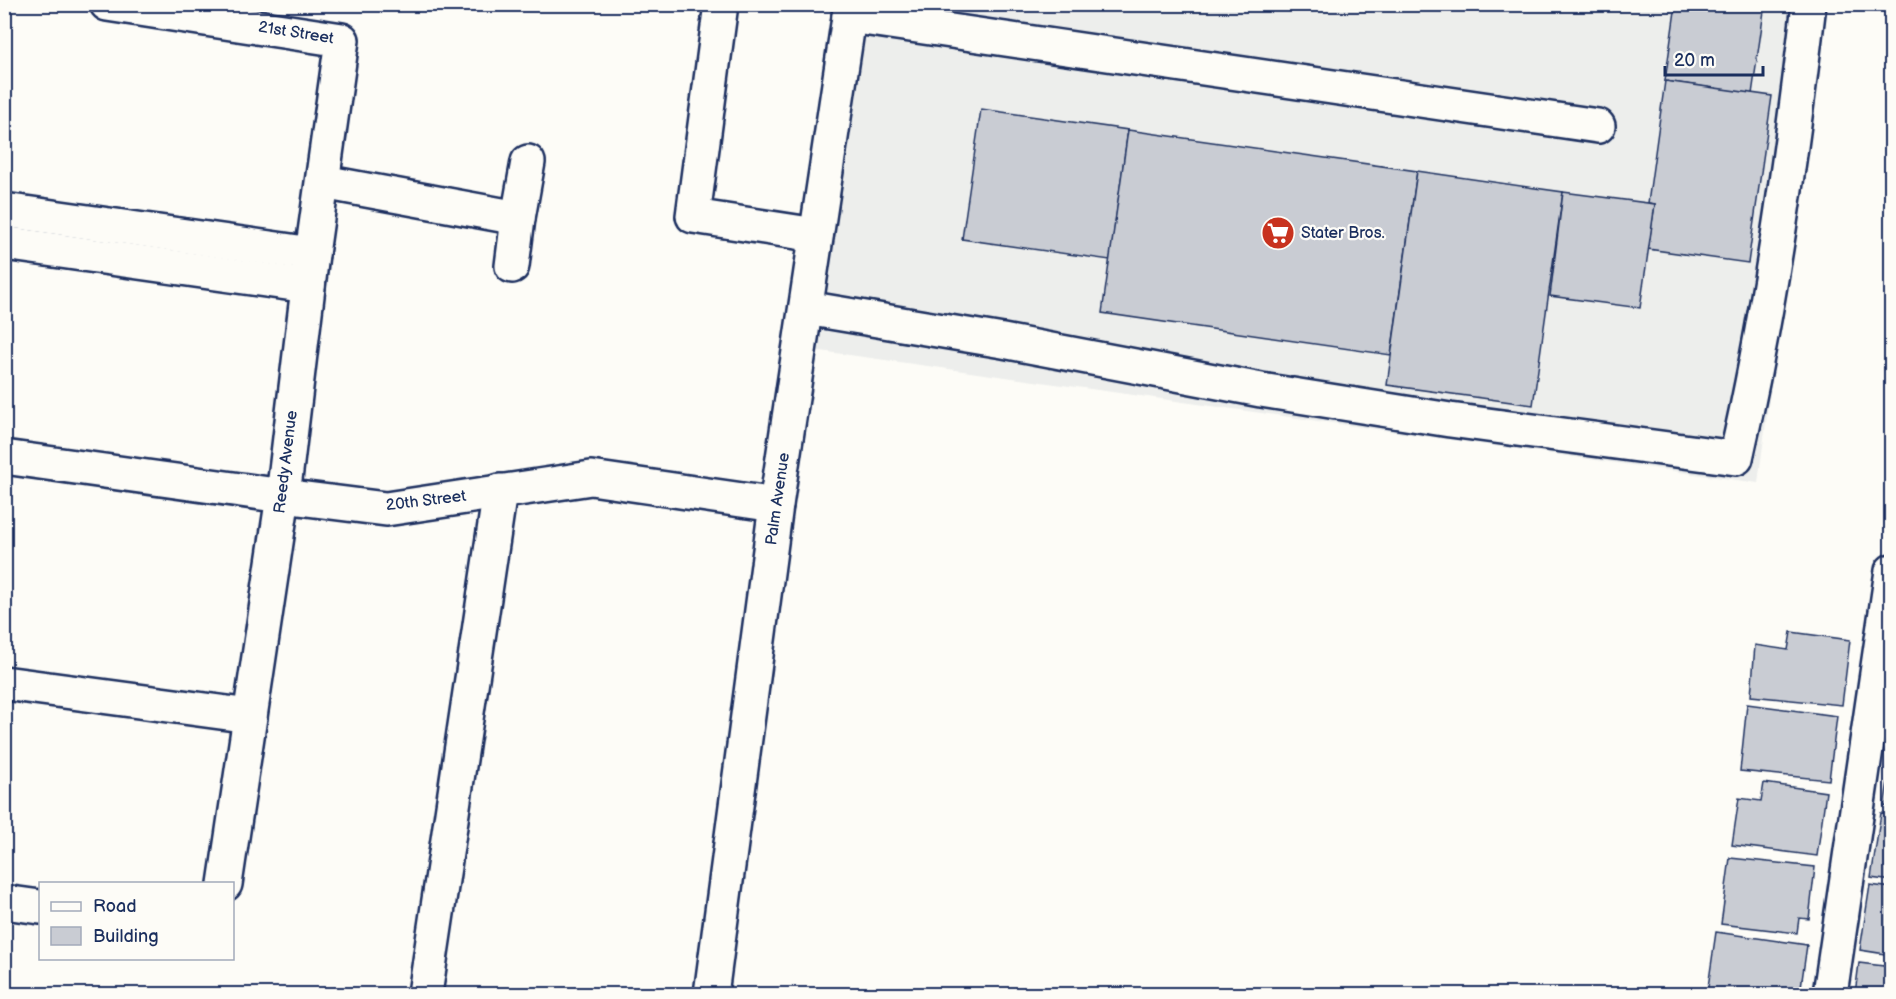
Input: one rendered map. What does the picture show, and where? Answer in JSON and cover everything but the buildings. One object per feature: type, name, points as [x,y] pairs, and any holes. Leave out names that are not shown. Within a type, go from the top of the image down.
[{"type":"street","name":"21st Street","points":[[107,4],[342,40]]},
{"type":"street","points":[[721,4],[693,216],[816,235]]},
{"type":"street","points":[[806,308],[1261,390],[1450,420],[1736,458],[1752,388],[1790,159],[1809,4]]},
{"type":"street","points":[[850,10],[1598,126]]},
{"type":"street","name":"Palm Avenue","points":[[711,994],[777,505],[850,10]]},
{"type":"street","name":"Reedy Avenue","points":[[225,882],[283,496],[310,270],[342,40]]},
{"type":"street","points":[[512,266],[528,162]]},
{"type":"street","points":[[323,182],[518,218]]},
{"type":"street","points":[[4,210],[310,270]]},
{"type":"street","points":[[4,243],[310,270]]},
{"type":"street","name":"20th Street","points":[[4,457],[386,509],[591,478],[777,505]]},
{"type":"street","points":[[425,994],[500,491]]},
{"type":"street","points":[[1830,994],[1887,634],[1892,571]]},
{"type":"street","points":[[4,683],[250,716]]},
{"type":"street","points":[[4,902],[39,907]]},
{"type":"shaded area","points":[[863,5],[1821,5],[1758,483],[814,350]]},
{"type":"place","name":"Stater Bros.","points":[[1278,233]]}]
